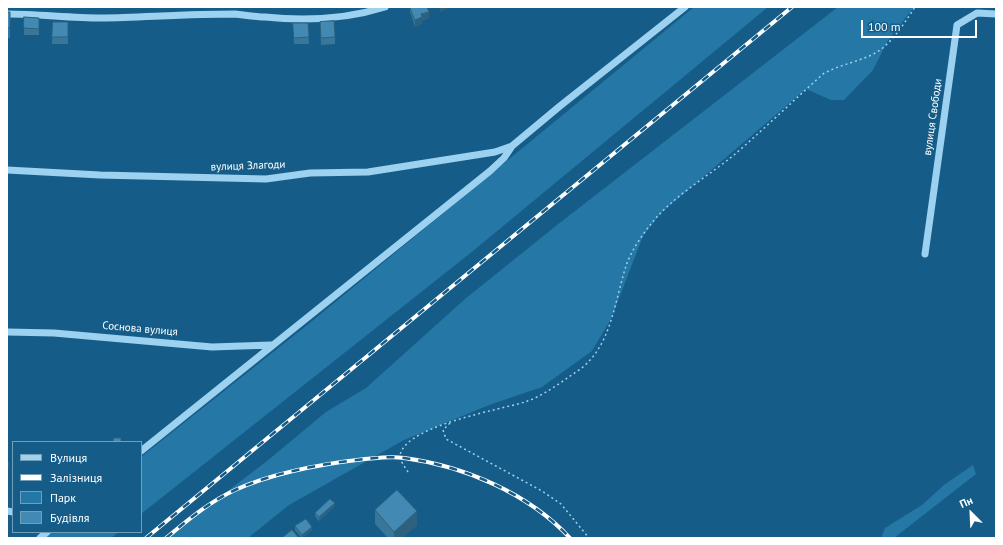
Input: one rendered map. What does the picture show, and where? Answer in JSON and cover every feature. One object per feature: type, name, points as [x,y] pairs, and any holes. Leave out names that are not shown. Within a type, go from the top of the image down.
[{"type":"street","points":[[7,14],[40,14],[99,18],[211,14],[246,15],[265,18],[340,17],[366,13],[385,7]]},
{"type":"street","points":[[142,450],[271,345],[284,337],[490,171],[504,158],[512,146],[685,7]]},
{"type":"street","name":"вулиця Свободи","points":[[924,254],[957,25],[978,13],[996,14]]},
{"type":"street","name":"вулиця Злагоди","points":[[7,170],[100,175],[266,179],[310,173],[368,172],[495,152],[512,146]]},
{"type":"street","name":"Соснова вулиця","points":[[7,332],[54,333],[212,347],[271,345]]},
{"type":"path","points":[[408,472],[400,458],[401,453],[406,445],[425,433],[451,422],[526,401],[580,370],[593,357],[604,339],[627,262],[651,224],[664,209],[734,155],[823,74],[835,67],[879,51],[901,27],[915,7]]},
{"type":"path","points":[[451,422],[443,430],[446,439],[542,491],[561,504],[589,538]]},
{"type":"green space","points":[[694,7],[768,7],[473,251],[142,513],[142,456],[311,322]]},
{"type":"green space","points":[[838,7],[914,7],[887,42],[873,70],[844,100],[831,100],[806,89],[661,213],[643,236],[611,319],[592,351],[542,387],[489,405],[404,440],[289,505],[248,538],[166,538],[267,461],[326,412],[366,388],[465,299],[557,225]]},
{"type":"green space","points":[[973,465],[976,474],[894,538],[881,538],[885,528],[922,505],[944,485]]},
{"type":"green space","points":[[50,533],[118,533],[111,538],[44,538]]},
{"type":"building","points":[[410,7],[427,7],[429,12],[421,14],[422,17],[415,20]]},
{"type":"building","points":[[7,12],[10,12],[10,28],[7,28]]},
{"type":"building","points":[[24,17],[39,18],[39,29],[24,28]]},
{"type":"building","points":[[334,21],[335,37],[321,38],[320,22]]},
{"type":"building","points":[[53,22],[68,22],[68,37],[52,37]]},
{"type":"building","points":[[293,23],[308,23],[309,37],[294,38]]},
{"type":"building","points":[[114,438],[121,438],[121,441],[113,441]]},
{"type":"building","points":[[7,462],[9,463],[7,473]]},
{"type":"building","points":[[397,490],[417,511],[394,532],[375,510]]},
{"type":"building","points":[[330,499],[335,503],[319,517],[315,513]]},
{"type":"building","points":[[306,519],[312,527],[302,535],[295,526]]},
{"type":"building","points":[[292,530],[299,538],[282,538]]},
{"type":"railway","points":[[146,538],[792,7]]},
{"type":"railway","points":[[166,538],[216,500],[235,490],[266,478],[315,466],[384,457],[404,458],[427,462],[472,475],[494,484],[535,508],[570,538]]}]
